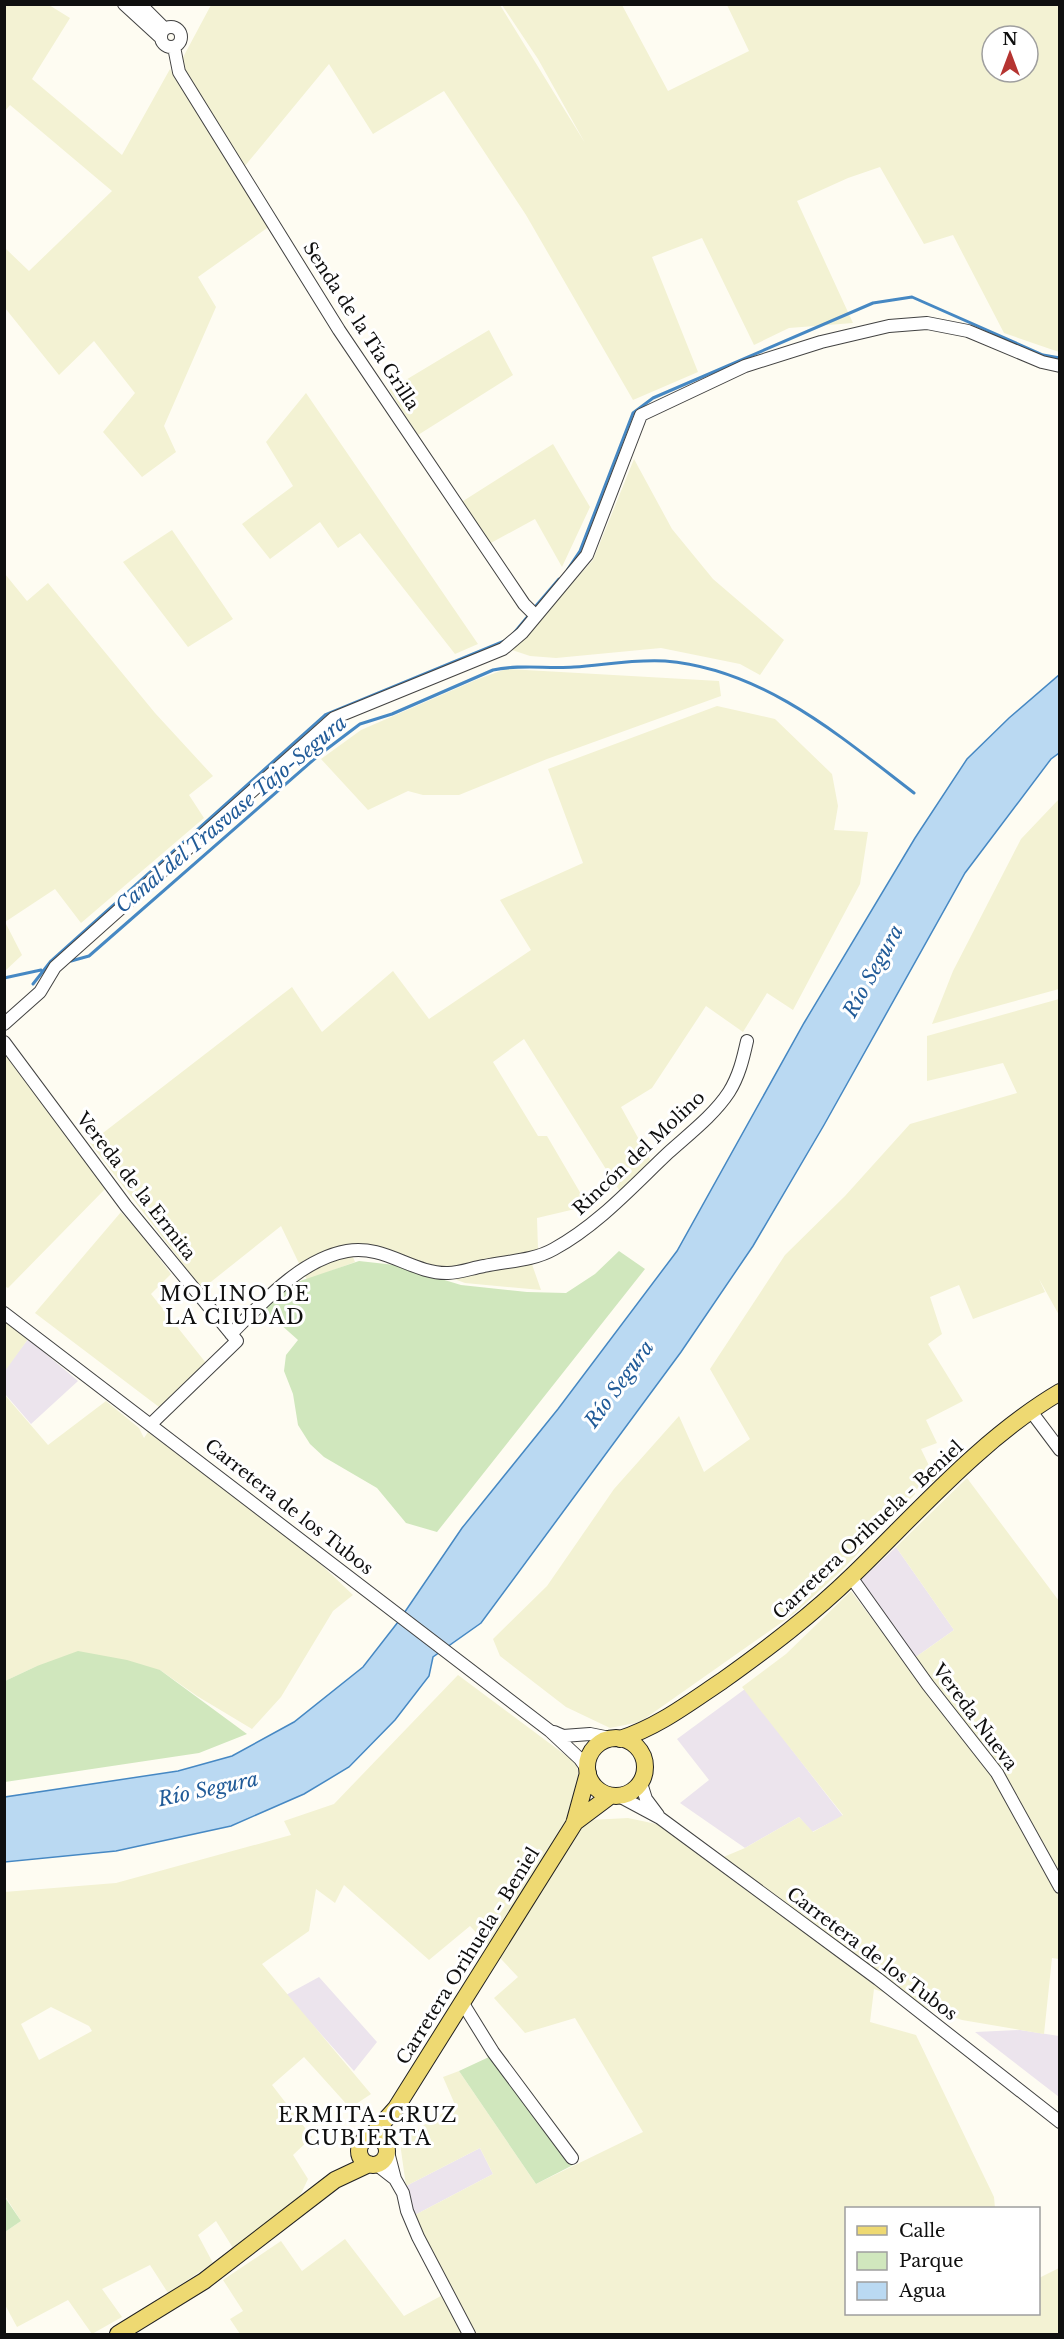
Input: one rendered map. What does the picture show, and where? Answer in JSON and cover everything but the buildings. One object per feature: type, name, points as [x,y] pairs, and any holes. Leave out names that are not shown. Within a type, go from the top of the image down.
[{"type":"main road","name":"Carretera Orihuela - Beniel","points":[[617,1739],[640,1732],[671,1716],[795,1627],[851,1577],[1010,1425],[1059,1392]]},
{"type":"main road","name":"Carretera Orihuela - Beniel","points":[[645,1764],[646,1749],[671,1716]]},
{"type":"main road","points":[[617,1739],[636,1747],[645,1764],[640,1782],[634,1790],[615,1796],[596,1788],[588,1771],[593,1750],[603,1742],[617,1739]]},
{"type":"main road","name":"Carretera Orihuela - Beniel","points":[[574,1824],[588,1771]]},
{"type":"main road","name":"Carretera Orihuela - Beniel","points":[[359,2150],[362,2142],[396,2108],[574,1824],[598,1803],[615,1796]]},
{"type":"main road","name":"Carretera Orihuela - Beniel","points":[[380,2156],[396,2108]]},
{"type":"main road","points":[[369,2137],[379,2137],[380,2156]]},
{"type":"main road","points":[[359,2150],[362,2159],[380,2156]]},
{"type":"main road","points":[[335,2180],[359,2150]]},
{"type":"main road","points":[[118,2334],[204,2281],[335,2180],[380,2156]]},
{"type":"street","points":[[124,4],[162,33]]},
{"type":"street","points":[[140,4],[162,33],[164,45],[174,47],[180,41],[180,34],[174,28],[162,33]]},
{"type":"street","name":"Senda de la Tía Grilla","points":[[174,47],[179,72],[339,330],[524,604],[536,616]]},
{"type":"street","points":[[4,1024],[40,992],[56,967],[334,718],[503,648],[522,633],[587,555],[641,415],[745,366],[821,342],[889,326],[927,323],[968,331],[1042,362],[1059,366]]},
{"type":"street","name":"Rincón del Molino","points":[[231,1334],[296,1274],[329,1257],[348,1251],[370,1251],[392,1256],[428,1270],[448,1273],[521,1260],[553,1250],[585,1228],[621,1198],[720,1103],[736,1080],[747,1041]]},
{"type":"street","name":"Vereda de la Ermita","points":[[4,1042],[126,1206],[231,1334]]},
{"type":"street","name":"Carretera de los Tubos","points":[[4,1313],[550,1731],[580,1759],[588,1771]]},
{"type":"street","points":[[151,1424],[237,1341],[231,1334]]},
{"type":"street","points":[[1030,1410],[1059,1450]]},
{"type":"street","name":"Vereda Nueva","points":[[851,1577],[928,1685],[997,1773],[1059,1887]]},
{"type":"street","points":[[550,1731],[563,1736],[590,1734],[617,1739]]},
{"type":"street","name":"Carretera de los Tubos","points":[[640,1782],[646,1799],[660,1818]]},
{"type":"street","name":"Carretera de los Tubos","points":[[615,1796],[660,1818],[879,1979],[1059,2122]]},
{"type":"street","points":[[462,2002],[493,2052],[572,2158]]},
{"type":"street","points":[[380,2156],[403,2193],[407,2211],[418,2237],[469,2334]]},
{"type":"shaded area","points":[[28,1339],[78,1381],[31,1424],[5,1394],[4,1371]]},
{"type":"shaded area","points":[[896,1547],[954,1630],[913,1659],[859,1582]]},
{"type":"shaded area","points":[[745,1689],[843,1816],[812,1832],[799,1817],[745,1848],[680,1803],[709,1780],[677,1739]]},
{"type":"shaded area","points":[[319,1977],[377,2042],[354,2071],[286,1995]]},
{"type":"shaded area","points":[[1020,2030],[1059,2036],[1059,2097],[975,2032]]},
{"type":"shaded area","points":[[480,2148],[493,2174],[413,2216],[406,2186]]},
{"type":"green space","points":[[5,5],[49,5],[70,18],[32,79],[122,155],[170,69],[270,226],[198,277],[216,307],[164,426],[176,452],[142,477],[103,432],[135,393],[94,341],[59,375],[5,308],[5,248],[29,271],[112,191],[10,105],[5,111]]},
{"type":"green space","points":[[211,5],[500,5],[585,143],[538,59],[502,5],[622,5],[668,91],[749,51],[727,5],[1059,5],[1059,352],[1004,333],[953,235],[924,244],[880,167],[848,178],[797,201],[853,323],[789,328],[754,345],[702,238],[652,257],[698,372],[633,400],[526,215],[444,91],[373,134],[329,64],[244,167],[180,63]]},
{"type":"green space","points":[[489,330],[513,375],[418,435],[389,390]]},
{"type":"green space","points":[[306,393],[478,644],[455,654],[360,533],[338,548],[320,522],[270,559],[242,524],[293,486],[266,442]]},
{"type":"green space","points":[[553,444],[590,507],[562,567],[535,519],[489,544],[460,503]]},
{"type":"green space","points":[[634,459],[672,529],[713,579],[784,640],[760,675],[740,664],[661,648],[556,658],[530,656],[512,650],[593,560]]},
{"type":"green space","points":[[172,530],[233,619],[188,647],[123,562]]},
{"type":"green space","points":[[5,574],[27,601],[48,583],[155,713],[213,776],[189,795],[204,818],[81,923],[55,889],[5,922]]},
{"type":"green space","points":[[506,669],[719,681],[721,696],[547,759],[459,795],[423,795],[408,791],[368,810],[321,759],[361,730]]},
{"type":"green space","points":[[717,706],[775,719],[832,774],[838,806],[834,830],[868,832],[860,884],[793,1010],[767,993],[743,1032],[706,1006],[652,1088],[621,1107],[652,1163],[621,1193],[524,1039],[493,1062],[538,1136],[547,1136],[588,1206],[537,1218],[538,1249],[528,1253],[541,1290],[465,1283],[364,1246],[349,1247],[355,1262],[307,1280],[281,1226],[202,1289],[90,1143],[292,987],[322,1032],[393,971],[429,1019],[531,950],[500,900],[583,863],[548,769]]},
{"type":"green space","points":[[1059,799],[1059,989],[932,1024],[953,971],[1021,839]]},
{"type":"green space","points":[[5,922],[22,955],[5,971]]},
{"type":"green space","points":[[1059,999],[1059,1315],[1039,1279],[1045,1292],[973,1319],[959,1285],[930,1297],[942,1334],[928,1344],[963,1401],[926,1420],[937,1443],[921,1449],[936,1480],[914,1490],[915,1494],[842,1570],[795,1613],[640,1722],[610,1728],[566,1707],[500,1656],[493,1639],[547,1586],[614,1489],[679,1416],[704,1472],[750,1439],[710,1369],[785,1255],[845,1196],[910,1124],[1017,1093],[1003,1063],[927,1081],[927,1036]]},
{"type":"green space","points":[[4,1053],[106,1188],[8,1288],[4,1286]]},
{"type":"green space","points":[[121,1212],[142,1235],[171,1274],[151,1294],[206,1363],[159,1407],[35,1313]]},
{"type":"green space","points":[[619,1251],[645,1269],[437,1532],[406,1523],[377,1488],[324,1457],[310,1444],[298,1425],[293,1394],[284,1371],[286,1355],[298,1340],[261,1307],[300,1281],[359,1261],[395,1265],[461,1285],[527,1292],[566,1293],[595,1274]]},
{"type":"green space","points":[[5,1321],[28,1339],[4,1371]]},
{"type":"green space","points":[[4,1394],[48,1445],[106,1401],[139,1428],[144,1438],[148,1432],[307,1551],[353,1595],[333,1611],[281,1697],[252,1729],[197,1696],[160,1670],[37,1666],[5,1681]]},
{"type":"green space","points":[[967,1478],[1059,1601],[1059,1959],[1052,1958],[1044,2034],[962,2020],[874,1989],[870,2022],[916,2035],[994,2197],[995,2207],[845,2207],[845,2315],[1040,2315],[1040,2278],[1059,2268],[1059,2334],[240,2334],[230,2319],[243,2311],[223,2280],[281,2241],[302,2271],[345,2239],[404,2316],[450,2291],[413,2216],[493,2174],[480,2148],[406,2186],[400,2143],[435,2117],[456,2107],[443,2077],[459,2071],[536,2184],[643,2132],[575,2018],[525,2033],[494,1998],[518,1977],[470,1926],[429,1960],[344,1885],[335,1903],[316,1889],[309,1931],[262,1964],[371,2094],[350,2108],[304,2057],[272,2085],[312,2137],[293,2155],[308,2179],[296,2204],[233,2248],[216,2221],[198,2235],[213,2263],[168,2293],[150,2265],[102,2289],[122,2317],[92,2334],[68,2300],[17,2327],[4,2303],[5,2232],[21,2221],[5,2196],[4,1892],[116,1883],[291,1835],[284,1821],[334,1804],[458,1675],[576,1763],[590,1820],[628,1818],[661,1825],[714,1861],[745,1848],[799,1817],[813,1832],[843,1815],[742,1687],[786,1654],[851,1591],[906,1664],[954,1630],[896,1547]],"holes":[[[51,2007],[89,2026],[92,2031],[39,2060],[21,2024]]]},
{"type":"green space","points":[[78,1651],[127,1660],[160,1670],[247,1734],[199,1753],[5,1782],[5,1681]]},
{"type":"green space","points":[[489,2057],[573,2165],[536,2184],[459,2071]]},
{"type":"green space","points":[[4,2196],[21,2221],[5,2232],[4,2232]]},
{"type":"water","name":"Río Segura","points":[[1059,675],[1059,753],[1051,759],[965,873],[824,1125],[753,1246],[681,1352],[481,1623],[433,1657],[429,1676],[395,1720],[349,1767],[304,1794],[231,1826],[116,1851],[5,1862],[5,1797],[178,1771],[232,1756],[294,1722],[363,1667],[398,1622],[462,1528],[558,1409],[677,1251],[804,1023],[915,838],[967,759],[1009,718]]},
{"type":"waterway","name":"Canal del Trasvase Tajo-Segura","points":[[568,569],[580,551],[633,413],[653,398],[873,303],[912,297],[1043,355],[1060,358]]},
{"type":"waterway","name":"Canal del Trasvase Tajo-Segura","points":[[535,607],[559,579]]},
{"type":"waterway","name":"Canal del Trasvase Tajo-Segura","points":[[514,633],[529,615]]},
{"type":"waterway","name":"Canal del Trasvase Tajo-Segura","points":[[33,984],[51,961],[325,715],[507,640]]},
{"type":"waterway","name":"Canal del Trasvase Tajo-Segura","points":[[71,961],[89,956],[319,755],[360,724],[392,714],[493,670],[513,667],[574,667],[630,661],[665,661],[701,667],[735,677],[767,691],[798,709],[829,728],[914,793]]},
{"type":"waterway","name":"Canal del Trasvase Tajo-Segura","points":[[4,978],[41,970]]},
{"type":"district","name":"MOLINO DE LA CIUDAD","points":[[235,1306]]},
{"type":"district","name":"ERMITA-CRUZ CUBIERTA","points":[[368,2126]]}]
